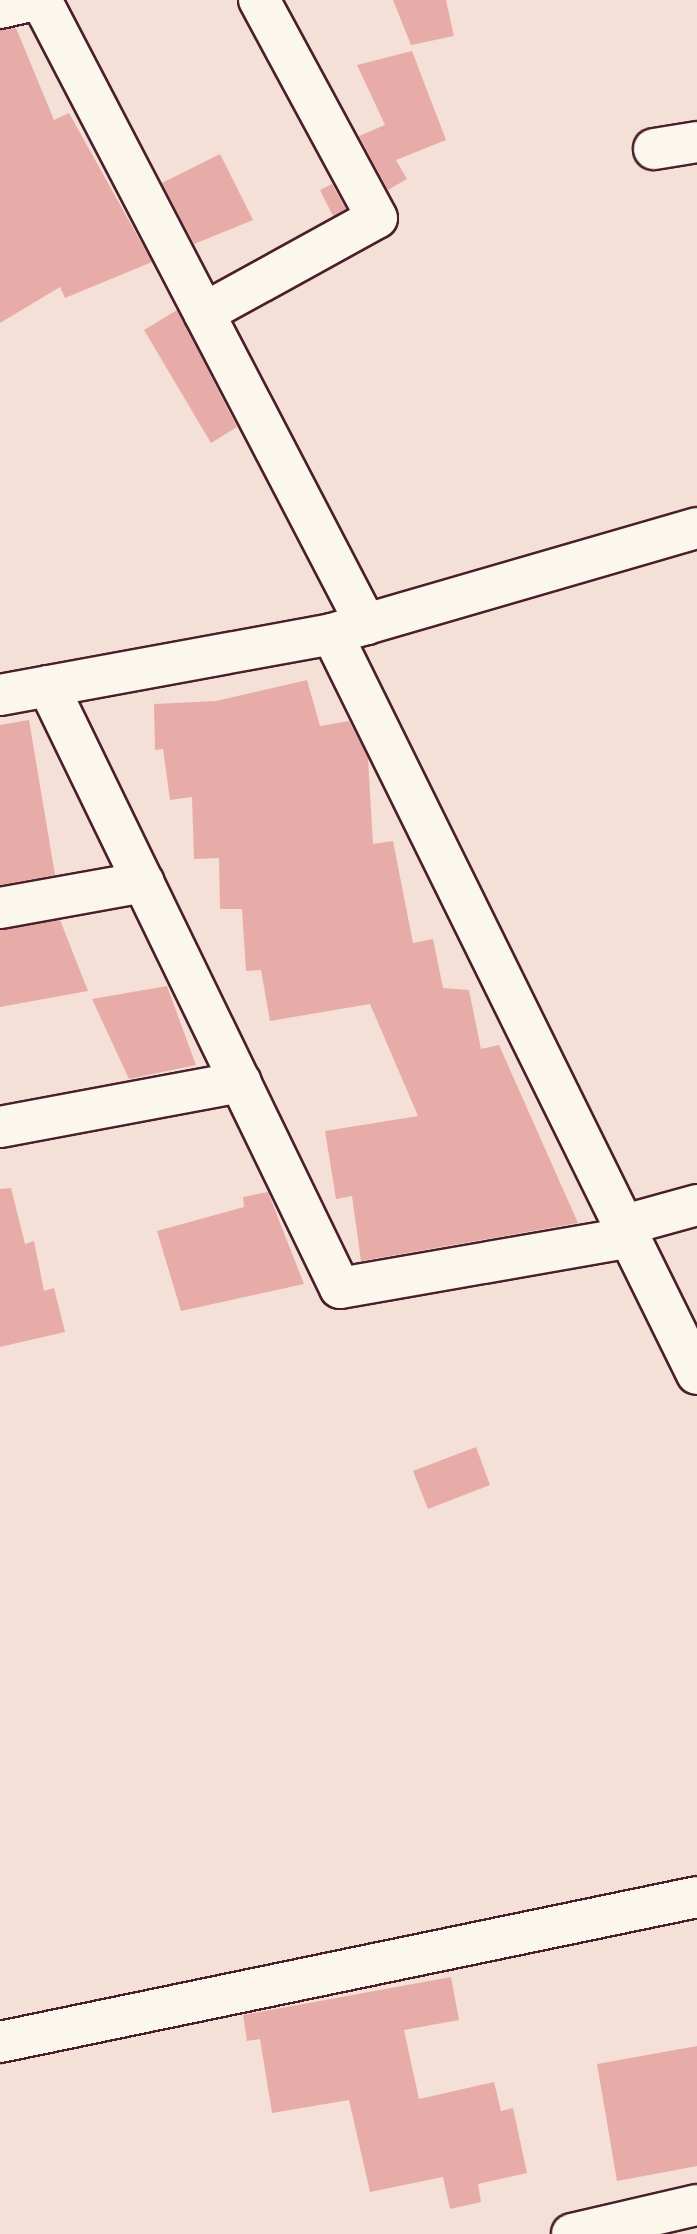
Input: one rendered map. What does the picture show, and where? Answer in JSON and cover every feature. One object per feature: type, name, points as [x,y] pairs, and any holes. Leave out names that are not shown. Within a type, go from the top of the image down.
[{"type":"street","points":[[0,8],[34,0]]},
{"type":"street","points":[[41,0],[204,313],[623,1232],[697,1374]]},
{"type":"street","points":[[204,313],[377,218],[259,0]]},
{"type":"street","points":[[654,149],[697,142]]},
{"type":"street","points":[[0,695],[349,629],[697,528]]},
{"type":"street","points":[[48,686],[340,1288],[623,1232],[697,1205]]},
{"type":"street","points":[[0,908],[144,882]]},
{"type":"street","points":[[0,1127],[241,1082]]},
{"type":"street","points":[[0,2042],[697,1897]]},
{"type":"street","points":[[587,2232],[697,2205]]},
{"type":"building","points":[[393,0],[446,0],[454,36],[411,45]]},
{"type":"building","points":[[16,28],[54,120],[69,113],[152,262],[65,298],[60,287],[0,323],[0,30]]},
{"type":"building","points":[[412,51],[446,140],[396,160],[407,179],[388,190],[359,136],[385,125],[357,65]]},
{"type":"building","points":[[220,154],[253,220],[194,244],[162,183]]},
{"type":"building","points":[[332,184],[346,209],[333,216],[320,190]]},
{"type":"building","points":[[177,310],[237,427],[211,443],[144,330]]},
{"type":"building","points":[[307,680],[320,726],[349,721],[368,758],[373,844],[393,841],[413,943],[433,939],[443,988],[469,990],[481,1049],[499,1045],[578,1223],[361,1261],[352,1196],[336,1199],[325,1131],[418,1116],[370,1004],[270,1021],[261,970],[246,971],[242,909],[220,909],[219,858],[194,859],[192,797],[170,800],[163,749],[155,750],[154,704],[216,701]]},
{"type":"building","points":[[29,720],[55,875],[0,885],[0,725]]},
{"type":"building","points":[[60,920],[88,991],[0,1007],[0,930]]},
{"type":"building","points":[[167,986],[196,1065],[129,1079],[92,999]]},
{"type":"building","points":[[11,1188],[25,1244],[34,1241],[44,1291],[54,1288],[65,1332],[0,1347],[0,1189]]},
{"type":"building","points":[[268,1192],[304,1284],[181,1311],[157,1231],[244,1207],[243,1197]]},
{"type":"building","points":[[476,1447],[490,1485],[428,1509],[413,1471]]},
{"type":"building","points":[[451,1977],[459,2020],[404,2030],[419,2099],[494,2082],[501,2111],[513,2108],[527,2173],[478,2184],[481,2202],[450,2209],[443,2177],[370,2192],[349,2100],[272,2113],[260,2039],[247,2041],[243,2015]]},
{"type":"building","points":[[697,2046],[697,2166],[617,2181],[597,2064]]}]
